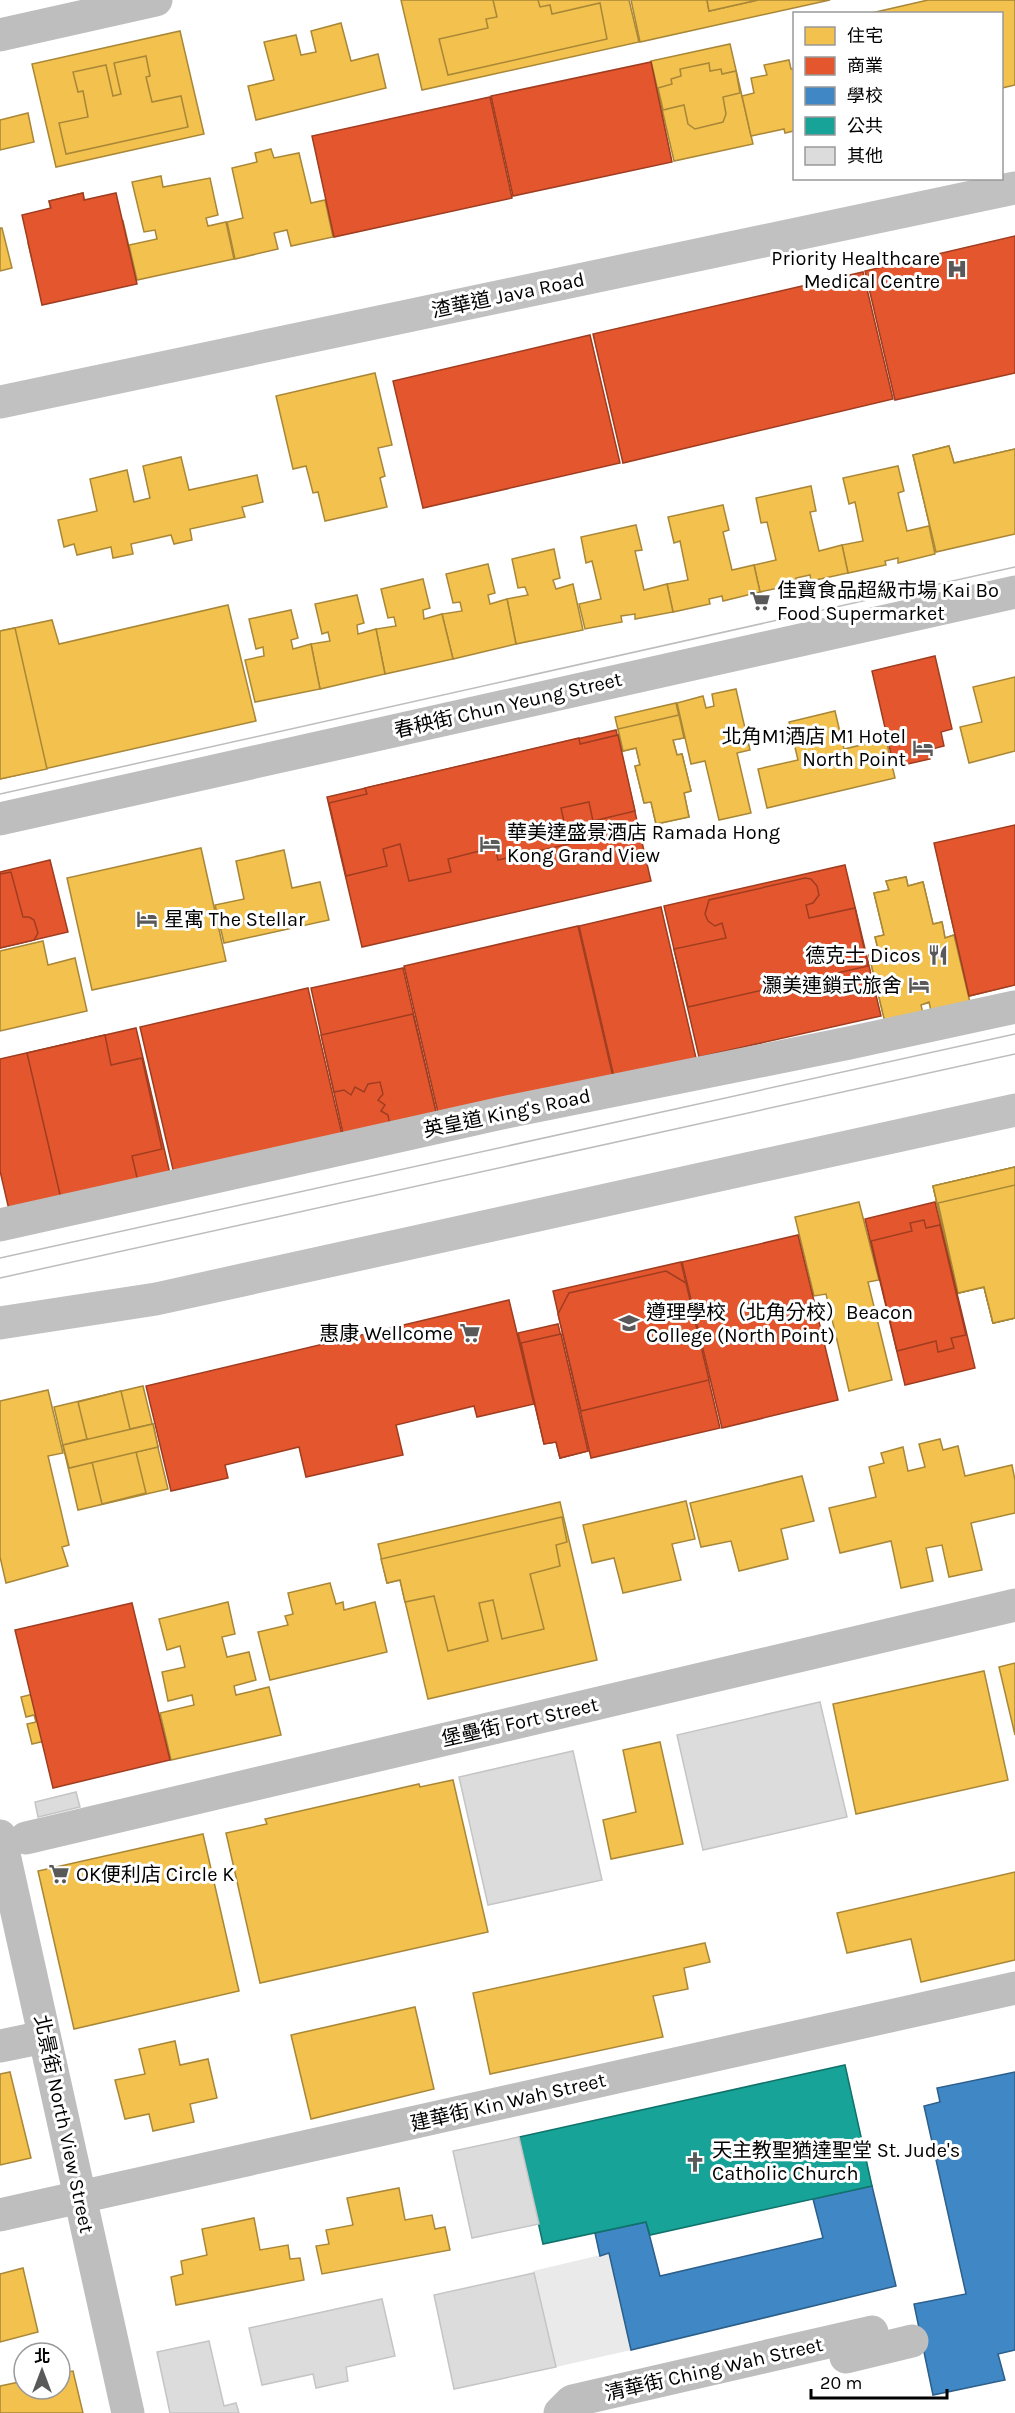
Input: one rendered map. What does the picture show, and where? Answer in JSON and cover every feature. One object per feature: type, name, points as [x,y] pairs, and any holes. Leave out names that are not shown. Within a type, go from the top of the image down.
[{"type":"main road","name":"渣華道 Java Road","points":[[0,402],[1015,188]]},
{"type":"main road","points":[[4,1323],[156,1299],[1015,1110]]},
{"type":"street","points":[[0,35],[156,0]]},
{"type":"street","name":"春秧街 Chun Yeung Street","points":[[0,819],[1015,592]]},
{"type":"street","name":"英皇道 King's Road","points":[[0,1225],[502,1113],[1015,1007]]},
{"type":"street","name":"堡壘街 Fort Street","points":[[7,1841],[1015,1605]]},
{"type":"street","points":[[7,1841],[89,1824]]},
{"type":"street","name":"北景街 North View Street","points":[[7,1841],[44,2037],[128,2413]]},
{"type":"street","name":"建華街 Kin Wah Street","points":[[0,2215],[1015,1988]]},
{"type":"street","points":[[0,2046],[44,2037]]},
{"type":"street","name":"清華街 Ching Wah Street","points":[[560,2413],[572,2402],[872,2332]]},
{"type":"street","name":"清華街 Ching Wah Street","points":[[601,2413],[912,2341]]},
{"type":"shaded area","points":[[609,2253],[631,2350],[556,2367],[533,2271]]},
{"type":"building: 住宅","points":[[401,0],[629,0],[639,42],[422,90]]},
{"type":"building: 住宅","points":[[493,0],[538,0],[540,7],[550,5],[552,14],[600,3],[607,39],[448,75],[439,39],[488,28],[486,19],[497,17]]},
{"type":"building: 住宅","points":[[631,0],[830,0],[640,42]]},
{"type":"building: 住宅","points":[[707,0],[758,0],[709,11]]},
{"type":"building: 住宅","points":[[707,0],[758,0],[709,11]]},
{"type":"building: 住宅","points":[[928,0],[1015,0],[1015,85],[1003,88],[1003,12],[876,12]]},
{"type":"building: 住宅","points":[[341,23],[351,61],[378,54],[386,88],[256,120],[248,86],[274,80],[264,42],[296,35],[301,55],[316,52],[311,31]]},
{"type":"building: 住宅","points":[[180,31],[204,134],[56,167],[32,64]]},
{"type":"building: 住宅","points":[[730,44],[753,144],[674,161],[651,61]]},
{"type":"building: 住宅","points":[[146,56],[150,76],[146,77],[152,102],[181,96],[188,127],[66,154],[59,123],[88,117],[83,91],[78,92],[73,72],[106,65],[113,96],[121,94],[114,63]]},
{"type":"building: 住宅","points":[[789,60],[791,69],[793,69],[793,131],[785,133],[784,129],[751,136],[742,96],[754,93],[751,78],[767,75],[764,65]]},
{"type":"building: 住宅","points":[[709,63],[710,71],[721,69],[722,74],[736,71],[740,93],[723,97],[726,114],[723,122],[695,129],[688,124],[684,105],[663,110],[658,88],[672,84],[671,79],[681,76],[680,69]]},
{"type":"building: 住宅","points":[[597,87],[600,99],[646,88],[650,102],[644,104],[647,120],[568,138],[571,153],[515,166],[508,136],[535,129],[529,102]]},
{"type":"building: 住宅","points":[[28,113],[34,142],[0,150],[0,120]]},
{"type":"building: 住宅","points":[[428,126],[430,133],[458,126],[465,159],[445,163],[452,192],[437,195],[439,202],[421,205],[417,184],[411,185],[416,207],[399,211],[397,204],[383,207],[376,178],[357,182],[350,151],[377,144],[376,139]]},
{"type":"building: 住宅","points":[[271,149],[274,158],[299,153],[311,203],[325,200],[333,237],[291,246],[287,230],[274,233],[278,249],[235,259],[227,222],[243,218],[232,168],[257,162],[255,153]]},
{"type":"building: 住宅","points":[[161,176],[163,187],[210,178],[218,215],[206,218],[208,226],[226,222],[234,259],[137,280],[129,245],[157,239],[155,230],[144,232],[132,182]]},
{"type":"building: 住宅","points":[[83,193],[87,212],[101,209],[104,225],[123,221],[129,247],[92,255],[94,264],[71,269],[69,260],[34,268],[28,243],[45,239],[41,223],[53,220],[49,201]]},
{"type":"building: 住宅","points":[[0,228],[2,228],[12,268],[0,271]]},
{"type":"building: 住宅","points":[[983,253],[991,287],[1015,281],[1015,348],[954,363],[948,340],[908,350],[901,323],[916,319],[913,306],[953,296],[944,263]]},
{"type":"building: 住宅","points":[[769,296],[778,335],[812,327],[821,367],[788,375],[795,408],[761,416],[753,382],[731,387],[740,421],[705,429],[697,396],[663,403],[654,364],[688,356],[679,317],[714,309],[723,348],[744,343],[735,304]]},
{"type":"building: 住宅","points":[[530,370],[539,406],[566,399],[576,440],[545,448],[546,451],[488,466],[487,461],[456,469],[446,428],[473,422],[465,386],[494,379],[498,396],[504,395],[500,378]]},
{"type":"building: 住宅","points":[[375,373],[392,445],[378,448],[385,476],[380,478],[387,507],[325,521],[318,492],[313,493],[306,466],[293,469],[276,396]]},
{"type":"building: 住宅","points":[[949,446],[954,463],[1015,449],[1015,518],[932,536],[913,455]]},
{"type":"building: 住宅","points":[[949,446],[954,463],[1015,449],[1015,534],[936,552],[913,455]]},
{"type":"building: 住宅","points":[[181,457],[189,490],[257,475],[263,502],[242,507],[245,517],[190,529],[192,540],[174,544],[171,535],[131,544],[133,554],[113,558],[111,547],[77,555],[74,544],[64,547],[58,520],[97,511],[90,479],[127,470],[134,502],[150,498],[143,466]]},
{"type":"building: 住宅","points":[[898,466],[904,491],[898,493],[907,531],[929,526],[935,554],[898,563],[898,558],[885,561],[886,565],[848,573],[842,545],[863,541],[855,502],[849,504],[843,478]]},
{"type":"building: 住宅","points":[[811,486],[816,511],[810,512],[819,551],[842,545],[848,573],[811,581],[810,575],[796,578],[797,584],[760,592],[754,565],[776,560],[767,522],[761,523],[756,498]]},
{"type":"building: 住宅","points":[[723,505],[729,530],[723,532],[732,570],[754,565],[760,592],[723,601],[722,596],[709,599],[710,604],[673,612],[667,584],[688,580],[680,541],[674,543],[668,517]]},
{"type":"building: 住宅","points":[[636,525],[642,550],[635,551],[644,590],[667,584],[673,612],[635,619],[635,614],[621,616],[622,622],[585,629],[579,604],[601,599],[592,561],[586,563],[581,537]]},
{"type":"building: 住宅","points":[[554,549],[560,578],[553,580],[556,589],[573,584],[583,630],[516,644],[507,599],[528,595],[525,587],[518,588],[512,559]]},
{"type":"building: 住宅","points":[[488,564],[495,593],[488,595],[490,604],[507,599],[516,644],[453,659],[442,614],[462,611],[460,602],[453,603],[446,574]]},
{"type":"building: 住宅","points":[[423,579],[430,608],[423,610],[424,619],[442,614],[453,659],[385,674],[376,629],[396,626],[394,617],[388,618],[381,589]]},
{"type":"building: 住宅","points":[[357,595],[364,623],[357,625],[358,634],[376,629],[385,674],[320,689],[311,644],[330,641],[328,632],[322,634],[315,604]]},
{"type":"building: 住宅","points":[[228,605],[256,721],[0,779],[0,631],[52,620],[59,644]]},
{"type":"building: 住宅","points":[[291,610],[298,638],[291,640],[293,649],[311,644],[320,689],[255,702],[245,660],[264,656],[263,647],[256,649],[249,619]]},
{"type":"building: 住宅","points":[[15,628],[47,769],[0,779],[0,631]]},
{"type":"building: 住宅","points":[[1015,677],[1015,751],[969,763],[960,727],[982,722],[973,687]]},
{"type":"building: 住宅","points":[[736,689],[750,750],[737,753],[751,813],[719,820],[705,761],[691,764],[677,703],[703,696],[706,708],[714,706],[712,694]]},
{"type":"building: 住宅","points":[[676,703],[684,738],[673,740],[677,755],[682,754],[691,791],[684,793],[689,817],[656,824],[651,802],[644,803],[635,766],[640,765],[636,748],[623,751],[615,717]]},
{"type":"building: 住宅","points":[[835,711],[844,749],[886,739],[895,778],[767,808],[758,769],[798,760],[789,722]]},
{"type":"building: 住宅","points":[[679,715],[684,738],[673,740],[677,755],[682,754],[691,791],[684,793],[689,817],[656,824],[651,802],[644,803],[635,766],[640,765],[636,748],[623,751],[618,729]]},
{"type":"building: 住宅","name":"星寓 The Stellar","points":[[201,848],[226,961],[92,990],[67,878]]},
{"type":"building: 住宅","points":[[284,850],[292,888],[320,882],[329,920],[224,943],[215,905],[244,899],[236,861]]},
{"type":"building: 住宅","points":[[981,860],[986,880],[1015,873],[1015,915],[995,920],[996,927],[1015,923],[1015,964],[1006,966],[1010,986],[969,996],[940,869]]},
{"type":"building: 住宅","points":[[906,877],[908,886],[923,882],[933,924],[942,922],[945,938],[954,935],[968,993],[883,1014],[869,955],[879,953],[875,937],[884,935],[874,893],[889,890],[886,881]]},
{"type":"building: 住宅","points":[[906,877],[908,886],[923,882],[933,924],[942,922],[945,938],[954,935],[972,1011],[933,1020],[929,1002],[921,1005],[925,1022],[887,1031],[869,955],[879,953],[875,937],[884,935],[874,893],[889,890],[886,881]]},
{"type":"building: 住宅","points":[[43,941],[48,965],[75,958],[87,1011],[0,1031],[0,951]]},
{"type":"building: 住宅","points":[[672,956],[681,996],[656,1002],[663,1035],[637,1041],[630,1009],[600,1016],[590,975]]},
{"type":"building: 住宅","points":[[571,981],[581,1023],[551,1029],[562,1081],[531,1087],[524,1056],[507,1060],[514,1091],[482,1099],[470,1047],[445,1053],[435,1011]]},
{"type":"building: 住宅","points":[[302,1039],[313,1081],[281,1089],[283,1099],[291,1097],[300,1133],[267,1141],[262,1123],[247,1127],[251,1144],[218,1153],[209,1117],[218,1115],[215,1105],[182,1112],[172,1070]]},
{"type":"building: 住宅","points":[[1015,1167],[1015,1318],[993,1323],[984,1287],[958,1293],[933,1186]]},
{"type":"building: 住宅","points":[[1015,1167],[1015,1318],[993,1323],[984,1287],[958,1293],[933,1186]]},
{"type":"building: 住宅","points":[[1015,1167],[1015,1318],[993,1323],[984,1287],[958,1293],[933,1186]]},
{"type":"building: 住宅","points":[[1015,1185],[1015,1318],[993,1323],[984,1287],[958,1293],[938,1203]]},
{"type":"building: 住宅","points":[[859,1202],[879,1280],[868,1282],[892,1380],[849,1391],[826,1294],[814,1296],[795,1217]]},
{"type":"building: 住宅","points":[[800,1268],[807,1302],[791,1305],[796,1324],[812,1320],[819,1353],[716,1377],[708,1344],[723,1341],[719,1322],[704,1326],[696,1293]]},
{"type":"building: 住宅","points":[[143,1386],[168,1489],[78,1510],[54,1407]]},
{"type":"building: 住宅","points":[[48,1390],[63,1453],[48,1456],[69,1545],[62,1547],[68,1566],[6,1583],[0,1557],[0,1401]]},
{"type":"building: 住宅","points":[[121,1391],[130,1429],[153,1424],[158,1447],[136,1452],[146,1493],[102,1504],[92,1462],[69,1468],[63,1445],[87,1439],[78,1402]]},
{"type":"building: 住宅","points":[[153,1424],[158,1447],[69,1468],[63,1445]]},
{"type":"building: 住宅","points":[[940,1439],[943,1450],[958,1446],[965,1476],[1012,1465],[1015,1480],[1015,1513],[971,1523],[982,1570],[949,1577],[942,1545],[926,1548],[933,1581],[901,1588],[891,1541],[840,1553],[829,1508],[876,1497],[869,1467],[884,1463],[881,1453],[903,1447],[908,1471],[925,1467],[919,1444]]},
{"type":"building: 住宅","points":[[802,1476],[814,1521],[781,1529],[788,1559],[739,1571],[731,1541],[701,1547],[690,1503]]},
{"type":"building: 住宅","points":[[686,1501],[695,1539],[672,1544],[681,1580],[623,1593],[614,1558],[592,1563],[583,1525]]},
{"type":"building: 住宅","points":[[560,1502],[597,1660],[428,1699],[400,1580],[387,1583],[378,1544]]},
{"type":"building: 住宅","points":[[562,1517],[567,1542],[556,1545],[560,1566],[530,1574],[544,1629],[502,1639],[493,1600],[479,1603],[488,1641],[448,1651],[434,1596],[405,1602],[400,1580],[387,1583],[381,1559]]},
{"type":"building: 住宅","points":[[330,1583],[336,1604],[343,1602],[344,1610],[375,1602],[387,1652],[270,1680],[258,1632],[288,1625],[285,1616],[293,1614],[288,1593]]},
{"type":"building: 住宅","points":[[228,1602],[235,1634],[222,1637],[227,1657],[249,1652],[256,1680],[234,1686],[236,1695],[269,1687],[281,1735],[171,1760],[160,1713],[194,1705],[192,1695],[168,1701],[162,1672],[185,1667],[180,1646],[167,1650],[159,1619]]},
{"type":"building: 住宅","points":[[97,1649],[98,1656],[106,1655],[111,1674],[146,1666],[150,1686],[143,1688],[148,1709],[76,1726],[77,1734],[42,1742],[31,1695],[53,1689],[48,1669],[57,1667],[55,1659]]},
{"type":"building: 住宅","points":[[97,1649],[98,1656],[106,1655],[111,1674],[146,1666],[150,1686],[143,1688],[150,1716],[32,1744],[27,1724],[36,1722],[34,1715],[26,1717],[21,1697],[53,1689],[48,1669],[57,1667],[55,1659]]},
{"type":"building: 住宅","points":[[1015,1663],[1015,1735],[999,1667]]},
{"type":"building: 住宅","points":[[984,1671],[1008,1780],[856,1814],[833,1704]]},
{"type":"building: 住宅","points":[[660,1742],[683,1844],[611,1859],[603,1820],[636,1812],[623,1750]]},
{"type":"building: 住宅","points":[[453,1780],[488,1932],[260,1983],[226,1833],[267,1824],[265,1819],[419,1784],[420,1787]]},
{"type":"building: 住宅","points":[[203,1834],[239,1991],[74,2029],[38,1871]]},
{"type":"building: 住宅","points":[[1015,1872],[1015,1960],[921,1982],[911,1939],[847,1953],[837,1913]]},
{"type":"building: 住宅","points":[[705,1943],[710,1962],[684,1968],[688,1989],[653,1996],[663,2037],[490,2074],[473,1993]]},
{"type":"building: 住宅","points":[[415,2007],[434,2089],[311,2119],[291,2035]]},
{"type":"building: 住宅","points":[[175,2041],[180,2065],[208,2059],[217,2098],[190,2104],[194,2122],[153,2131],[149,2114],[125,2119],[115,2080],[145,2074],[139,2049]]},
{"type":"building: 住宅","points":[[10,2072],[31,2158],[0,2165],[0,2074]]},
{"type":"building: 住宅","points":[[399,2188],[405,2220],[432,2215],[435,2229],[445,2227],[450,2250],[322,2274],[316,2246],[329,2244],[326,2230],[353,2225],[347,2198]]},
{"type":"building: 住宅","points":[[254,2218],[260,2250],[288,2245],[290,2259],[300,2258],[304,2280],[176,2305],[171,2277],[183,2274],[181,2261],[207,2255],[202,2229]]},
{"type":"building: 住宅","points":[[23,2268],[38,2332],[0,2342],[0,2274]]},
{"type":"building: 住宅","points":[[72,2371],[83,2413],[0,2413],[0,2386],[12,2384],[12,2401],[72,2401]]},
{"type":"building: 商業","points":[[651,62],[672,162],[513,196],[491,96]]},
{"type":"building: 商業","points":[[490,97],[512,198],[334,237],[312,136]]},
{"type":"building: 商業","points":[[83,193],[84,200],[116,193],[137,284],[42,305],[22,215],[51,208],[49,201]]},
{"type":"building: 商業","points":[[1015,236],[1015,373],[895,400],[865,271]]},
{"type":"building: 商業","points":[[863,272],[893,399],[623,463],[593,334]]},
{"type":"building: 商業","points":[[590,335],[620,463],[423,508],[393,381]]},
{"type":"building: 商業","points":[[935,656],[952,729],[941,732],[944,746],[928,750],[930,759],[894,767],[872,671]]},
{"type":"building: 商業","name":"華美達盛景酒店 Ramada Hong Kong Grand View","points":[[616,730],[651,881],[362,947],[327,797]]},
{"type":"building: 商業","points":[[618,735],[635,811],[593,821],[589,802],[561,808],[569,844],[498,860],[495,847],[448,859],[451,872],[409,881],[400,844],[383,849],[387,866],[346,876],[329,803],[367,794],[365,788],[579,738],[580,744]]},
{"type":"building: 商業","points":[[1015,825],[1015,985],[969,996],[934,843]]},
{"type":"building: 商業","points":[[50,860],[68,932],[0,948],[0,872]]},
{"type":"building: 商業","points":[[845,865],[881,1016],[699,1057],[664,906]]},
{"type":"building: 商業","points":[[11,872],[23,917],[34,920],[38,933],[34,940],[0,948],[0,874]]},
{"type":"building: 商業","points":[[805,878],[811,879],[817,886],[819,895],[813,903],[806,905],[809,918],[855,908],[868,966],[688,1007],[674,949],[726,938],[722,923],[715,926],[708,921],[705,914],[709,900]]},
{"type":"building: 商業","points":[[661,907],[696,1058],[614,1077],[579,926]]},
{"type":"building: 商業","points":[[578,926],[613,1077],[439,1117],[404,966]]},
{"type":"building: 商業","points":[[403,968],[437,1116],[344,1138],[311,988]]},
{"type":"building: 商業","points":[[308,988],[343,1139],[175,1178],[140,1027]]},
{"type":"building: 商業","points":[[413,1014],[437,1116],[390,1126],[388,1115],[381,1111],[385,1105],[378,1100],[383,1094],[380,1082],[368,1084],[364,1092],[355,1087],[351,1095],[344,1090],[334,1092],[321,1035]]},
{"type":"building: 商業","points":[[136,1028],[171,1178],[10,1214],[0,1171],[0,1059]]},
{"type":"building: 商業","points":[[105,1035],[111,1065],[142,1058],[162,1149],[132,1156],[139,1186],[62,1203],[27,1053]]},
{"type":"building: 商業","points":[[935,1202],[975,1368],[905,1385],[865,1219]]},
{"type":"building: 商業","points":[[924,1220],[926,1228],[940,1225],[966,1335],[951,1338],[954,1348],[938,1352],[936,1341],[897,1351],[871,1241],[912,1231],[910,1223]]},
{"type":"building: 商業","points":[[798,1235],[838,1400],[722,1428],[682,1262]]},
{"type":"building: 商業","points":[[681,1262],[720,1428],[591,1458],[553,1291]]},
{"type":"building: 商業","points":[[666,1271],[686,1283],[709,1380],[581,1411],[558,1314],[569,1293]]},
{"type":"building: 商業","points":[[509,1300],[534,1404],[477,1417],[474,1406],[396,1425],[403,1455],[306,1477],[299,1447],[225,1465],[228,1478],[171,1491],[146,1386]]},
{"type":"building: 商業","points":[[558,1324],[588,1451],[560,1458],[556,1442],[544,1444],[518,1333]]},
{"type":"building: 商業","points":[[561,1334],[588,1451],[560,1458],[556,1442],[544,1444],[521,1343]]},
{"type":"building: 商業","points":[[132,1603],[170,1760],[53,1788],[15,1630]]},
{"type":"building: 學校","points":[[1015,2072],[1015,2350],[998,2354],[1005,2380],[933,2395],[914,2304],[966,2294],[924,2106],[940,2102],[937,2088]]},
{"type":"building: 學校","points":[[872,2186],[896,2286],[631,2350],[609,2253],[600,2256],[595,2233],[646,2222],[660,2276],[823,2238],[813,2199]]},
{"type":"building: 公共","name":"天主教聖猶達聖堂 St. Jude's Catholic Church","points":[[845,2065],[872,2186],[650,2235],[646,2222],[543,2244],[519,2137]]},
{"type":"building: 其他","points":[[820,1702],[847,1817],[703,1850],[677,1735]]},
{"type":"building: 其他","points":[[573,1751],[602,1880],[488,1905],[459,1777]]},
{"type":"building: 其他","points":[[76,1792],[80,1807],[38,1817],[35,1802]]},
{"type":"building: 其他","points":[[519,2137],[539,2224],[472,2238],[453,2151]]},
{"type":"building: 其他","points":[[534,2273],[556,2367],[454,2389],[434,2295]]},
{"type":"building: 其他","points":[[382,2299],[395,2356],[346,2367],[348,2381],[316,2388],[313,2374],[262,2385],[249,2328]]},
{"type":"building: 其他","points":[[209,2341],[224,2406],[236,2403],[239,2413],[170,2413],[157,2352]]},
{"type":"tram line","points":[[0,794],[1015,567]]},
{"type":"tram line","points":[[0,1258],[1015,1034]]},
{"type":"tram line","points":[[0,1278],[1015,1054]]},
{"type":"place","name":"Priority Healthcare Medical Centre","points":[[957,269]]},
{"type":"place","name":"佳寶食品超級市場 Kai Bo Food Supermarket","points":[[760,601]]},
{"type":"place","name":"北角M1酒店 M1 Hotel North Point","points":[[923,748]]},
{"type":"place","name":"華美達盛景酒店 Ramada Hong Kong Grand View","points":[[490,844]]},
{"type":"place","name":"星寓 The Stellar","points":[[147,919]]},
{"type":"place","name":"德克士 Dicos","points":[[938,955]]},
{"type":"place","name":"灝美連鎖式旅舍","points":[[919,985]]},
{"type":"place","name":"遵理學校（北角分校）Beacon College (North Point)","points":[[629,1323]]},
{"type":"place","name":"惠康 Wellcome","points":[[470,1333]]},
{"type":"place","name":"OK便利店 Circle K","points":[[59,1874]]},
{"type":"place","name":"天主教聖猶達聖堂 St. Jude's Catholic Church","points":[[695,2162]]}]
